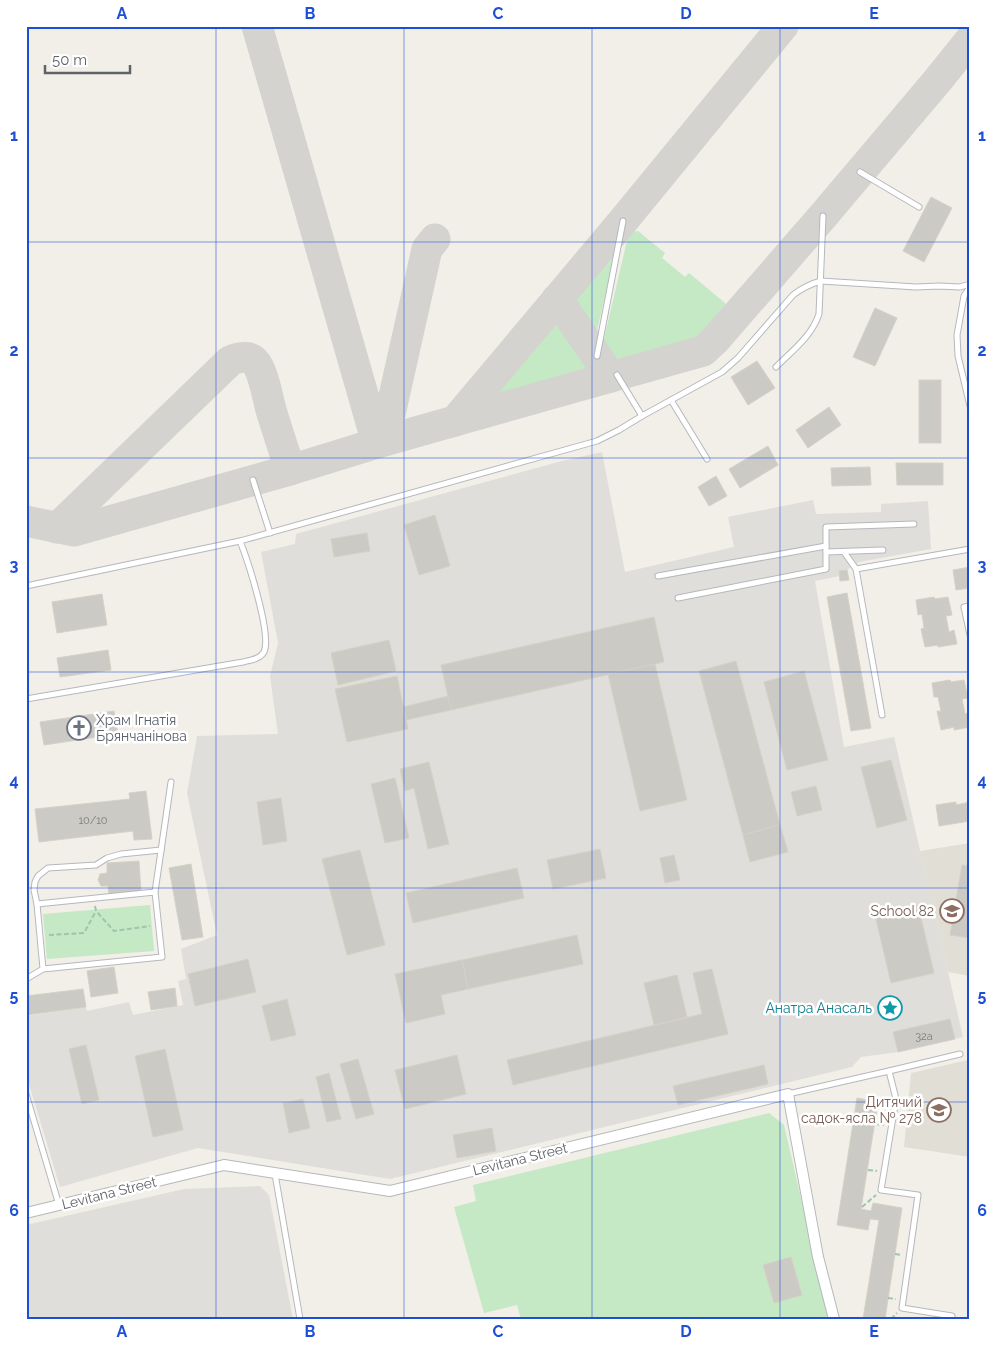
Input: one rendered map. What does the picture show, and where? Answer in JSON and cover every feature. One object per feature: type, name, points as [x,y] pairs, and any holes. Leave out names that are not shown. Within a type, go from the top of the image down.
[{"type":"street","name":"Levitana Street","points":[[26,1213],[224,1165],[390,1191],[788,1094]]},
{"type":"street","points":[[788,1094],[818,1257],[834,1319]]},
{"type":"lane","points":[[860,172],[918,207]]},
{"type":"lane","points":[[776,367],[806,338],[817,321],[821,281],[823,216]]},
{"type":"lane","points":[[597,356],[623,221]]},
{"type":"lane","points":[[26,586],[240,541],[597,441],[722,372],[738,358],[793,296],[801,289],[821,281],[916,287],[970,286]]},
{"type":"lane","points":[[970,286],[964,296],[957,335],[958,356],[970,406]]},
{"type":"lane","points":[[962,375],[970,374]]},
{"type":"lane","points":[[617,375],[642,416]]},
{"type":"lane","points":[[671,400],[707,458]]},
{"type":"lane","points":[[253,480],[270,533]]},
{"type":"lane","points":[[678,598],[826,569],[826,527],[914,524]]},
{"type":"lane","points":[[26,700],[257,658],[264,652],[266,641],[265,627],[248,562],[240,541]]},
{"type":"lane","points":[[658,576],[826,549],[844,552],[883,550]]},
{"type":"lane","points":[[856,568],[970,549]]},
{"type":"lane","points":[[844,552],[856,568],[882,714]]},
{"type":"lane","points":[[970,606],[964,607],[970,635]]},
{"type":"lane","points":[[26,979],[43,968],[162,957],[155,892],[170,782]]},
{"type":"lane","points":[[43,968],[34,890],[38,876],[48,868],[96,865],[107,858],[121,854],[161,850]]},
{"type":"lane","points":[[36,904],[155,892]]},
{"type":"lane","points":[[788,1094],[960,1054]]},
{"type":"lane","points":[[889,1071],[896,1100],[881,1190],[918,1195],[902,1308],[952,1316],[952,1319]]},
{"type":"lane","points":[[26,1094],[59,1205]]},
{"type":"lane","points":[[275,1173],[300,1319]]},
{"type":"path","points":[[40,936],[84,932],[96,911],[95,898]]},
{"type":"path","points":[[96,911],[114,931],[159,925]]},
{"type":"path","points":[[862,1207],[881,1190]]},
{"type":"shaded area","points":[[602,452],[625,572],[734,547],[728,517],[813,500],[816,514],[881,512],[881,504],[928,501],[931,549],[859,562],[847,570],[839,571],[840,576],[815,581],[844,747],[894,737],[963,1037],[898,1052],[861,1057],[852,1067],[390,1179],[198,1148],[60,1187],[26,1074],[26,1016],[86,1007],[87,1011],[129,1002],[133,1015],[183,1005],[178,981],[186,979],[181,949],[217,935],[187,793],[197,736],[278,734],[270,676],[278,643],[261,552],[295,544],[296,534],[558,462]]},
{"type":"shaded area","name":"School 82","points":[[970,843],[970,976],[948,972],[920,851]]},
{"type":"shaded area","name":"Дитячий садок-ясла № 278","points":[[970,1038],[970,1157],[904,1147],[911,1073],[968,1060]]},
{"type":"shaded area","points":[[260,1186],[269,1195],[293,1319],[26,1319],[26,1225],[184,1189]]},
{"type":"green space","points":[[638,231],[665,253],[662,258],[685,277],[689,273],[725,303],[727,311],[704,338],[692,344],[617,366],[604,347],[604,339],[629,232]]},
{"type":"green space","points":[[610,253],[612,259],[611,270],[595,339],[570,302]]},
{"type":"green space","points":[[558,316],[592,366],[591,370],[585,375],[491,401],[489,398]]},
{"type":"green space","points":[[150,905],[154,951],[47,959],[43,914]]},
{"type":"green space","points":[[769,1113],[784,1125],[829,1319],[521,1319],[517,1305],[484,1313],[454,1207],[476,1201],[473,1185]]},
{"type":"building","points":[[931,197],[952,208],[924,262],[903,251]]},
{"type":"building","points":[[875,308],[897,318],[875,366],[853,357]]},
{"type":"building","points":[[757,361],[775,388],[748,405],[731,377]]},
{"type":"building","points":[[919,380],[941,380],[941,443],[919,443]]},
{"type":"building","points":[[829,407],[841,425],[808,448],[796,430]]},
{"type":"building","points":[[768,446],[778,465],[740,488],[729,469]]},
{"type":"building","points":[[896,463],[943,463],[943,485],[897,485]]},
{"type":"building","points":[[870,467],[871,485],[832,486],[831,468]]},
{"type":"building","points":[[716,476],[727,496],[709,506],[698,487]]},
{"type":"building","points":[[435,515],[450,566],[419,575],[404,525]]},
{"type":"building","points":[[367,533],[370,551],[334,557],[331,539]]},
{"type":"building","points":[[970,567],[970,588],[956,590],[953,570]]},
{"type":"building","points":[[847,570],[849,580],[840,581],[839,571]]},
{"type":"building","points":[[847,593],[871,728],[851,731],[827,597]]},
{"type":"building","points":[[102,594],[107,625],[57,633],[52,602]]},
{"type":"building","points":[[934,597],[935,599],[948,597],[952,615],[946,616],[949,632],[954,630],[957,644],[925,647],[921,629],[924,628],[922,614],[918,615],[916,600]]},
{"type":"building","points":[[654,617],[664,662],[451,710],[441,665]]},
{"type":"building","points":[[389,640],[396,671],[338,685],[331,653]]},
{"type":"building","points":[[108,650],[111,670],[60,677],[57,658]]},
{"type":"building","points":[[736,661],[780,825],[743,835],[699,671]]},
{"type":"building","points":[[655,664],[687,800],[640,811],[608,674]]},
{"type":"building","points":[[804,671],[828,760],[787,770],[764,682]]},
{"type":"building","points":[[397,676],[408,729],[347,742],[335,689]]},
{"type":"building","points":[[950,680],[951,682],[964,680],[968,698],[962,699],[965,714],[970,713],[970,727],[954,730],[954,727],[941,730],[937,711],[941,711],[938,697],[934,697],[932,683]]},
{"type":"building","points":[[448,696],[451,710],[406,720],[403,707]]},
{"type":"building","name":"Храм Ігнатія Брянчанінова","points":[[114,711],[118,734],[44,745],[40,722]]},
{"type":"building","points":[[891,760],[907,820],[877,828],[861,767]]},
{"type":"building","points":[[429,762],[449,844],[428,849],[414,788],[405,791],[400,769]]},
{"type":"building","points":[[395,778],[409,838],[385,843],[371,784]]},
{"type":"building","points":[[816,786],[822,810],[797,816],[791,792]]},
{"type":"building","points":[[146,791],[152,839],[134,840],[133,831],[39,842],[35,809],[130,799],[129,793]]},
{"type":"building","points":[[281,798],[287,841],[263,845],[257,802]]},
{"type":"building","points":[[956,802],[956,805],[970,802],[970,821],[939,826],[936,805]]},
{"type":"building","points":[[780,825],[788,852],[750,862],[743,835]]},
{"type":"building","points":[[600,849],[606,878],[553,889],[547,860]]},
{"type":"building","points":[[360,850],[385,945],[347,955],[322,859]]},
{"type":"building","points":[[674,855],[680,880],[665,883],[660,858]]},
{"type":"building","points":[[139,861],[141,892],[109,894],[108,886],[101,886],[98,880],[100,874],[107,873],[107,863]]},
{"type":"building","points":[[191,864],[203,937],[182,940],[169,868]]},
{"type":"building","points":[[962,865],[970,866],[970,938],[950,935]]},
{"type":"building","points":[[517,868],[524,898],[413,923],[406,893]]},
{"type":"building","points":[[918,905],[934,973],[891,983],[875,915]]},
{"type":"building","points":[[577,935],[583,964],[468,989],[462,960]]},
{"type":"building","points":[[248,959],[256,992],[195,1006],[188,974]]},
{"type":"building","points":[[462,960],[468,989],[441,995],[445,1014],[406,1023],[395,974]]},
{"type":"building","points":[[114,967],[118,993],[91,997],[87,971]]},
{"type":"building","points":[[712,969],[728,1034],[513,1085],[507,1060],[702,1014],[693,973]]},
{"type":"building","points":[[677,975],[687,1017],[654,1025],[644,983]]},
{"type":"building","points":[[175,988],[177,1006],[151,1010],[148,992]]},
{"type":"building","points":[[83,989],[86,1007],[26,1015],[26,996]]},
{"type":"building","points":[[287,999],[296,1035],[271,1041],[262,1006]]},
{"type":"building","points":[[950,1019],[955,1039],[898,1052],[893,1032]]},
{"type":"building","points":[[86,1045],[99,1100],[82,1104],[69,1049]]},
{"type":"building","points":[[165,1049],[183,1130],[153,1137],[135,1056]]},
{"type":"building","points":[[457,1055],[466,1094],[405,1109],[395,1070]]},
{"type":"building","points":[[358,1059],[374,1114],[356,1119],[340,1064]]},
{"type":"building","points":[[764,1065],[768,1084],[678,1105],[673,1086]]},
{"type":"building","points":[[329,1073],[341,1119],[327,1122],[316,1077]]},
{"type":"building","points":[[857,1098],[878,1102],[861,1209],[871,1211],[873,1203],[902,1208],[885,1319],[863,1319],[879,1220],[870,1219],[868,1230],[837,1225]]},
{"type":"building","points":[[303,1099],[310,1128],[289,1133],[283,1103]]},
{"type":"building","points":[[492,1128],[496,1151],[457,1158],[453,1135]]},
{"type":"building","points":[[791,1257],[802,1295],[774,1303],[763,1265]]},
{"type":"taxiway","points":[[257,26],[377,443]]},
{"type":"taxiway","points":[[455,421],[783,26]]},
{"type":"taxiway","points":[[26,521],[74,531],[703,351],[715,340],[823,216],[970,40]]},
{"type":"taxiway","points":[[384,441],[427,249],[435,239]]},
{"type":"taxiway","points":[[557,299],[611,377]]},
{"type":"taxiway","points":[[57,528],[230,361],[236,358],[250,358],[258,366],[290,470]]},
{"type":"place","name":"Храм Ігнатія Брянчанінова","points":[[79,728]]},
{"type":"place","name":"School 82","points":[[952,911]]},
{"type":"place","name":"Анатра Анасаль","points":[[890,1008]]},
{"type":"place","name":"Дитячий садок-ясла № 278","points":[[939,1110]]}]
